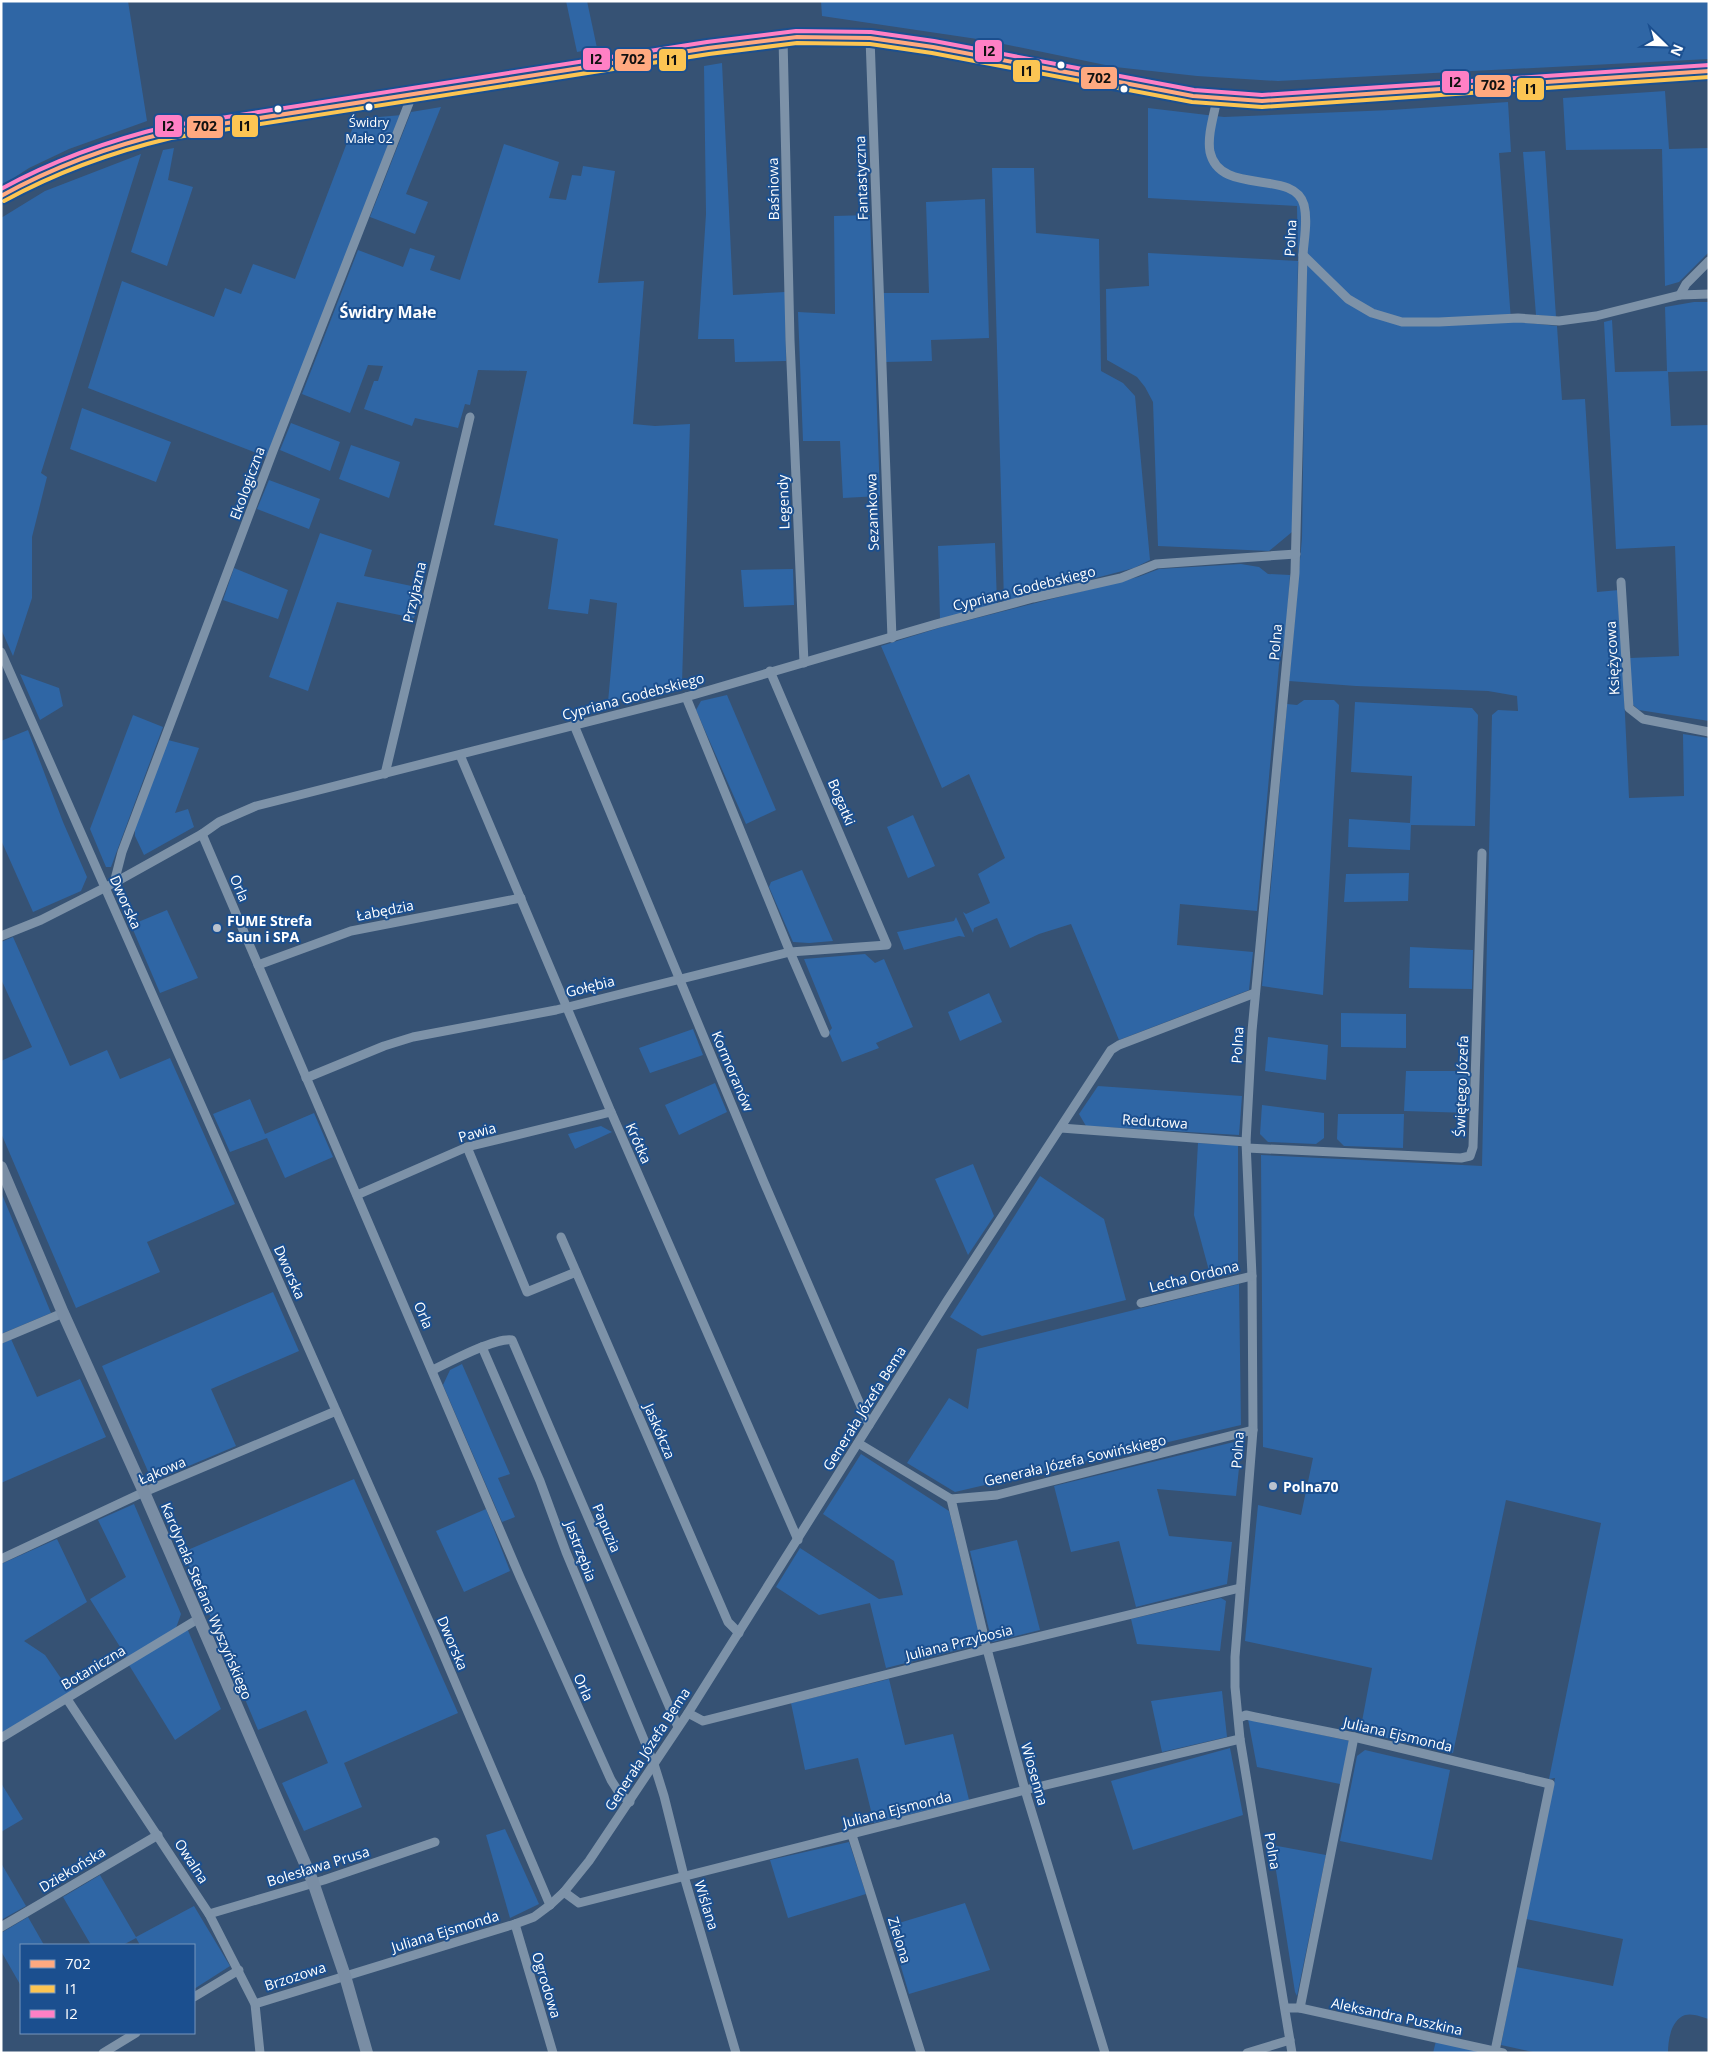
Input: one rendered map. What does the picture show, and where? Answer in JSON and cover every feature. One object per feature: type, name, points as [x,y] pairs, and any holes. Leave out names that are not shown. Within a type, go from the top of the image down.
[{"type":"main road","points":[[1,196],[72,161],[146,138],[197,128],[718,46],[783,38],[834,36],[870,38],[933,47],[1164,92],[1217,99],[1262,101],[1308,100],[1709,71]]},
{"type":"main road","name":"Kardynała Stefana Wyszyńskiego","points":[[1,1167],[63,1313],[144,1492],[313,1882],[345,1976],[367,2053]]},
{"type":"street","name":"Baśniowa","points":[[783,38],[790,340]]},
{"type":"street","name":"Fantastyczna","points":[[870,38],[881,385]]},
{"type":"street","name":"Ekologiczna","points":[[114,883],[122,852],[273,451],[409,103],[409,95]]},
{"type":"street","name":"Polna","points":[[1217,99],[1210,138],[1210,153],[1217,165],[1228,174],[1246,180],[1280,185],[1293,190],[1300,196],[1304,204],[1306,218],[1303,255],[1296,554],[1255,993],[1246,1145],[1252,1276],[1252,1430],[1235,1657],[1235,1687],[1240,1739],[1292,2053]]},
{"type":"street","points":[[1303,255],[1348,299],[1372,313],[1402,322],[1518,318],[1559,321],[1596,316],[1680,295],[1709,294]]},
{"type":"street","points":[[1680,295],[1686,284],[1709,261]]},
{"type":"street","name":"Legendy","points":[[790,340],[804,663]]},
{"type":"street","name":"Sezamkowa","points":[[881,385],[892,638]]},
{"type":"street","name":"Przyjazna","points":[[385,774],[470,417]]},
{"type":"street","name":"Cypriana Godebskiego","points":[[1,936],[41,920],[114,883],[202,834],[218,822],[256,806],[686,697],[1033,598],[1121,578],[1156,564],[1296,554]]},
{"type":"street","name":"Księżycowa","points":[[1621,582],[1629,708],[1643,719],[1709,732]]},
{"type":"street","name":"Dworska","points":[[1,652],[440,1646],[550,1905]]},
{"type":"street","name":"Bogatki","points":[[770,672],[887,945]]},
{"type":"street","points":[[686,697],[825,1033]]},
{"type":"street","name":"Kormoranów","points":[[574,725],[767,1189],[869,1425]]},
{"type":"street","name":"Krótka","points":[[460,755],[611,1112],[798,1540]]},
{"type":"street","name":"Orla","points":[[202,834],[520,1577],[611,1780],[620,1794],[630,1802]]},
{"type":"street","name":"Świętego Józefa","points":[[1246,1145],[1461,1158],[1470,1156],[1473,1148],[1482,853]]},
{"type":"street","name":"Łabędzia","points":[[258,965],[351,931],[521,898]]},
{"type":"street","name":"Gołębia","points":[[306,1078],[384,1046],[412,1037],[567,1006],[790,952],[887,945]]},
{"type":"street","name":"Generała Józefa Bema","points":[[550,1905],[564,1892],[590,1861],[688,1714],[947,1301],[1111,1050],[1119,1045],[1255,993]]},
{"type":"street","name":"Pawia","points":[[357,1194],[467,1147],[611,1112]]},
{"type":"street","name":"Redutowa","points":[[1061,1128],[1246,1145]]},
{"type":"street","points":[[467,1147],[527,1292],[576,1272]]},
{"type":"street","name":"Jaskółcza","points":[[561,1237],[728,1622],[739,1633]]},
{"type":"street","name":"Lecha Ordona","points":[[1142,1303],[1252,1276]]},
{"type":"street","points":[[1,1339],[63,1313]]},
{"type":"street","name":"Papuzia","points":[[482,1347],[504,1340],[512,1340],[678,1727]]},
{"type":"street","points":[[433,1370],[482,1347]]},
{"type":"street","name":"Jastrzębia","points":[[482,1347],[540,1481],[566,1552],[654,1764]]},
{"type":"street","name":"Łąkowa","points":[[1,1559],[144,1492],[336,1411]]},
{"type":"street","name":"Generała Józefa Sowińskiego","points":[[951,1499],[998,1494],[1252,1430]]},
{"type":"street","points":[[858,1443],[951,1499]]},
{"type":"street","name":"Wiosenna","points":[[951,1499],[1025,1790],[1105,2053]]},
{"type":"street","name":"Juliana Przybosia","points":[[688,1714],[703,1721],[1240,1588]]},
{"type":"street","name":"Botaniczna","points":[[1,1738],[198,1619]]},
{"type":"street","name":"Owalna","points":[[67,1699],[158,1834],[209,1914],[255,2004],[260,2053]]},
{"type":"street","name":"Juliana Ejsmonda","points":[[1239,1718],[1246,1715],[1550,1784],[1499,2052]]},
{"type":"street","points":[[1300,2008],[1354,1738]]},
{"type":"street","name":"Juliana Ejsmonda","points":[[564,1892],[579,1903],[1025,1790],[1240,1739]]},
{"type":"street","name":"Wiślana","points":[[654,1764],[684,1876],[736,2053]]},
{"type":"street","name":"Dziekońska","points":[[1,1927],[158,1834]]},
{"type":"street","name":"Zielona","points":[[852,1835],[921,2053]]},
{"type":"street","name":"Bolesława Prusa","points":[[209,1914],[435,1842]]},
{"type":"street","name":"Juliana Ejsmonda","points":[[345,1976],[515,1924],[534,1917],[550,1905]]},
{"type":"street","name":"Ogrodowa","points":[[515,1924],[554,2053]]},
{"type":"street","points":[[195,1996],[238,1970]]},
{"type":"street","name":"Brzozowa","points":[[255,2004],[345,1976]]},
{"type":"street","name":"Aleksandra Puszkina","points":[[1286,2008],[1300,2008],[1499,2052]]},
{"type":"street","points":[[104,2053],[134,2034]]},
{"type":"street","points":[[1246,2053],[1290,2040]]},
{"type":"shaded area","points":[[1,1],[128,1],[147,121],[69,149],[29,168],[1,186]]},
{"type":"shaded area","points":[[566,1],[587,1],[597,48],[577,52]]},
{"type":"shaded area","points":[[821,1],[1709,1],[1709,59],[1278,81],[1197,76],[1115,67],[984,40],[822,16]]},
{"type":"shaded area","points":[[722,63],[733,295],[785,292],[786,361],[735,362],[734,339],[698,339],[706,214],[704,66]]},
{"type":"shaded area","points":[[1665,91],[1669,149],[1709,148],[1709,252],[1679,282],[1665,286],[1662,149],[1566,150],[1563,98]]},
{"type":"shaded area","points":[[1508,102],[1511,152],[1499,153],[1511,321],[1557,326],[1562,400],[1585,399],[1597,592],[1619,590],[1629,798],[1684,796],[1683,734],[1709,738],[1709,2019],[1691,2014],[1685,2015],[1676,2021],[1671,2031],[1668,2053],[1537,2053],[1501,2045],[1516,1967],[1613,1986],[1623,1939],[1526,1919],[1555,1778],[1549,1779],[1601,1523],[1506,1500],[1453,1753],[1360,1732],[1372,1668],[1245,1641],[1258,1505],[1301,1515],[1313,1458],[1263,1447],[1261,1155],[1482,1166],[1492,715],[1498,710],[1518,711],[1517,696],[1488,691],[1356,686],[1289,681],[1302,538],[1306,262],[1298,262],[1292,532],[1269,551],[1158,546],[1153,402],[1137,377],[1107,360],[1106,289],[1149,286],[1148,253],[1298,261],[1297,206],[1148,198],[1148,108],[1224,117],[1391,110]]},
{"type":"shaded area","points":[[441,107],[406,194],[428,202],[415,234],[370,217],[411,112]]},
{"type":"shaded area","points":[[402,115],[267,457],[88,388],[122,281],[214,317],[225,288],[241,294],[253,264],[295,279],[356,119]]},
{"type":"shaded area","points":[[504,144],[559,162],[549,198],[566,200],[572,175],[581,176],[583,166],[615,171],[598,283],[644,281],[633,424],[655,426],[690,424],[682,683],[608,702],[617,603],[590,599],[588,614],[548,609],[558,539],[494,525],[527,371],[478,370],[470,405],[465,404],[458,428],[415,418],[412,426],[364,409],[374,381],[378,381],[383,366],[368,365],[350,413],[302,394],[358,250],[403,267],[410,248],[435,256],[430,270],[460,280]]},
{"type":"shaded area","points":[[174,148],[168,180],[193,187],[167,266],[131,252],[163,150]]},
{"type":"shaded area","points":[[1545,151],[1556,317],[1536,315],[1523,152]]},
{"type":"shaded area","points":[[141,154],[41,473],[47,477],[32,537],[32,598],[13,656],[1,629],[1,218],[45,191]]},
{"type":"shaded area","points":[[992,168],[1034,168],[1036,233],[1099,239],[1101,371],[1123,383],[1135,396],[1150,560],[1134,568],[1004,602]]},
{"type":"shaded area","points":[[985,199],[989,338],[931,340],[932,361],[884,362],[881,293],[929,293],[926,202]]},
{"type":"shaded area","points":[[870,215],[880,496],[843,498],[840,441],[803,441],[798,312],[835,314],[834,216]]},
{"type":"shaded area","points":[[1694,302],[1709,302],[1709,371],[1668,372],[1671,426],[1709,425],[1709,721],[1639,710],[1632,704],[1630,658],[1679,656],[1675,546],[1616,549],[1604,322],[1612,320],[1615,372],[1667,371],[1665,307]]},
{"type":"shaded area","points":[[82,408],[171,442],[156,482],[70,449]]},
{"type":"shaded area","points":[[291,423],[340,442],[330,471],[280,450]]},
{"type":"shaded area","points":[[351,445],[400,462],[389,498],[339,479]]},
{"type":"shaded area","points":[[269,480],[320,499],[309,529],[257,509]]},
{"type":"shaded area","points":[[320,533],[372,550],[364,576],[421,588],[414,618],[337,602],[308,691],[269,677]]},
{"type":"shaded area","points":[[995,543],[997,604],[940,619],[938,546]]},
{"type":"shaded area","points":[[1241,564],[1259,567],[1268,574],[1290,575],[1286,634],[1279,665],[1257,911],[1180,904],[1177,945],[1253,952],[1249,990],[1119,1040],[1071,924],[1039,934],[1010,948],[997,918],[974,928],[973,933],[963,912],[966,914],[990,903],[978,874],[1005,858],[969,774],[942,788],[881,646],[942,627],[1138,577],[1159,569]]},
{"type":"shaded area","points":[[234,568],[288,590],[278,619],[223,600]]},
{"type":"shaded area","points":[[793,569],[794,605],[744,607],[741,570]]},
{"type":"shaded area","points":[[20,674],[59,688],[63,706],[40,720]]},
{"type":"shaded area","points":[[727,695],[776,810],[746,824],[696,710],[701,701]]},
{"type":"shaded area","points":[[1304,700],[1334,700],[1339,705],[1323,995],[1262,986],[1287,704],[1297,705]]},
{"type":"shaded area","points":[[1355,702],[1472,708],[1478,715],[1475,826],[1411,825],[1410,850],[1348,847],[1349,819],[1410,823],[1412,776],[1351,772]]},
{"type":"shaded area","points":[[133,715],[163,727],[111,867],[106,867],[90,829]]},
{"type":"shaded area","points":[[28,730],[63,822],[87,877],[81,891],[33,912],[1,840],[1,741]]},
{"type":"shaded area","points":[[168,740],[199,748],[175,813],[188,809],[194,827],[144,855],[135,836],[135,827]]},
{"type":"shaded area","points":[[913,815],[935,866],[908,878],[887,827]]},
{"type":"shaded area","points":[[802,870],[833,941],[793,942],[769,887],[771,882]]},
{"type":"shaded area","points":[[1409,873],[1408,901],[1344,902],[1346,874]]},
{"type":"shaded area","points":[[167,910],[198,978],[160,993],[131,925]]},
{"type":"shaded area","points":[[956,917],[965,937],[959,936],[904,950],[897,932],[954,921]]},
{"type":"shaded area","points":[[13,937],[70,1066],[107,1050],[120,1079],[170,1058],[235,1204],[147,1242],[160,1272],[76,1308],[1,1133],[1,1061],[32,1047],[1,979],[1,942]]},
{"type":"shaded area","points":[[1410,947],[1473,950],[1472,989],[1409,988]]},
{"type":"shaded area","points":[[865,954],[875,963],[884,959],[913,1027],[876,1043],[879,1048],[842,1062],[829,1032],[832,1028],[804,959]]},
{"type":"shaded area","points":[[989,993],[1002,1022],[960,1041],[948,1012]]},
{"type":"shaded area","points":[[1341,1013],[1406,1014],[1406,1048],[1341,1047]]},
{"type":"shaded area","points":[[693,1029],[703,1055],[650,1073],[639,1048]]},
{"type":"shaded area","points":[[1268,1037],[1328,1045],[1326,1080],[1265,1071]]},
{"type":"shaded area","points":[[1406,1071],[1470,1071],[1470,1113],[1404,1111]]},
{"type":"shaded area","points":[[715,1083],[727,1112],[679,1135],[665,1105]]},
{"type":"shaded area","points":[[1098,1086],[1242,1096],[1239,1135],[1086,1126],[1079,1114]]},
{"type":"shaded area","points":[[250,1099],[265,1134],[314,1113],[333,1157],[285,1178],[267,1138],[230,1152],[213,1114]]},
{"type":"shaded area","points":[[1262,1105],[1324,1113],[1324,1138],[1316,1144],[1268,1142],[1260,1134]]},
{"type":"shaded area","points":[[1338,1114],[1404,1114],[1403,1148],[1344,1146],[1337,1139]]},
{"type":"shaded area","points":[[601,1126],[612,1132],[575,1149],[568,1134]]},
{"type":"shaded area","points":[[1198,1143],[1238,1145],[1238,1273],[1211,1278],[1194,1215]]},
{"type":"shaded area","points":[[973,1164],[994,1216],[968,1255],[935,1179]]},
{"type":"shaded area","points":[[1040,1176],[1104,1219],[1126,1300],[982,1336],[950,1317]]},
{"type":"shaded area","points":[[1,1192],[51,1313],[1,1334]]},
{"type":"shaded area","points":[[1239,1284],[1241,1425],[955,1492],[907,1463],[949,1398],[968,1409],[977,1349]]},
{"type":"shaded area","points":[[273,1292],[299,1351],[211,1389],[236,1446],[158,1479],[150,1476],[102,1366]]},
{"type":"shaded area","points":[[11,1339],[37,1397],[80,1379],[106,1437],[1,1483],[1,1344]]},
{"type":"shaded area","points":[[462,1364],[510,1474],[498,1478],[515,1517],[502,1522],[443,1385],[450,1370]]},
{"type":"shaded area","points":[[1242,1440],[1236,1496],[1157,1489],[1169,1536],[1232,1542],[1227,1584],[1136,1607],[1119,1541],[1071,1552],[1054,1486]]},
{"type":"shaded area","points":[[861,1454],[949,1511],[982,1644],[886,1668],[870,1603],[819,1615],[776,1587],[800,1548],[879,1599],[903,1595],[894,1561],[823,1514]]},
{"type":"shaded area","points":[[354,1479],[458,1713],[344,1763],[362,1807],[304,1831],[282,1783],[328,1763],[306,1710],[258,1730],[183,1552]]},
{"type":"shaded area","points":[[134,1504],[181,1614],[176,1628],[127,1658],[90,1599],[126,1577],[98,1520]]},
{"type":"shaded area","points":[[486,1509],[510,1571],[464,1592],[436,1531]]},
{"type":"shaded area","points":[[57,1539],[87,1602],[24,1641],[45,1655],[67,1687],[77,1689],[1,1733],[1,1564]]},
{"type":"shaded area","points":[[1017,1540],[1040,1630],[992,1642],[970,1551]]},
{"type":"shaded area","points":[[1221,1598],[1226,1601],[1220,1651],[1137,1644],[1131,1619]]},
{"type":"shaded area","points":[[187,1628],[221,1709],[175,1740],[129,1665]]},
{"type":"shaded area","points":[[889,1679],[905,1745],[953,1734],[969,1800],[874,1823],[858,1758],[805,1770],[791,1703]]},
{"type":"shaded area","points":[[1222,1691],[1227,1737],[1162,1752],[1151,1701]]},
{"type":"shaded area","points":[[1248,1719],[1350,1741],[1340,1784],[1257,1767]]},
{"type":"shaded area","points":[[1230,1748],[1243,1815],[1133,1850],[1111,1781]]},
{"type":"shaded area","points":[[1365,1750],[1450,1770],[1432,1860],[1340,1841],[1357,1756]]},
{"type":"shaded area","points":[[1,1783],[23,1819],[1,1832]]},
{"type":"shaded area","points":[[505,1829],[539,1904],[510,1918],[486,1835]]},
{"type":"shaded area","points":[[849,1842],[866,1894],[788,1918],[770,1860]]},
{"type":"shaded area","points":[[1272,1845],[1326,1855],[1297,1996],[1295,1992]]},
{"type":"shaded area","points":[[1,1863],[26,1906],[1,1920]]},
{"type":"shaded area","points":[[100,1875],[136,1937],[194,1906],[230,1966],[195,1988],[195,1944],[139,1944],[136,1938],[125,1944],[90,1944],[63,1897]]},
{"type":"shaded area","points":[[965,1903],[990,1970],[909,1994],[889,1926]]},
{"type":"shaded area","points":[[28,1917],[43,1944],[20,1944],[20,1984],[1,1951],[1,1933]]},
{"type":"shaded area","points":[[1436,2041],[1490,2053],[1433,2053]]},
{"type":"transit line","name":"I2","points":[[1,189],[41,169],[83,152],[169,126],[707,42],[796,31],[871,32],[934,41],[1194,90],[1262,95],[1709,65]]},
{"type":"transit line","name":"702","points":[[1,196],[62,166],[104,150],[170,132],[708,48],[797,37],[870,38],[933,47],[1193,96],[1262,101],[1709,71]]},
{"type":"transit line","name":"I1","points":[[4,201],[44,181],[85,164],[171,138],[709,54],[797,43],[870,44],[932,53],[1192,102],[1262,107],[1709,77]]},
{"type":"place","name":"Świdry Małe 02","points":[[369,107]]},
{"type":"place","name":"FUME Strefa Saun i SPA","points":[[217,928]]},
{"type":"place","name":"Polna70","points":[[1273,1486]]},
{"type":"district","name":"Świdry Małe","points":[[388,312]]}]
